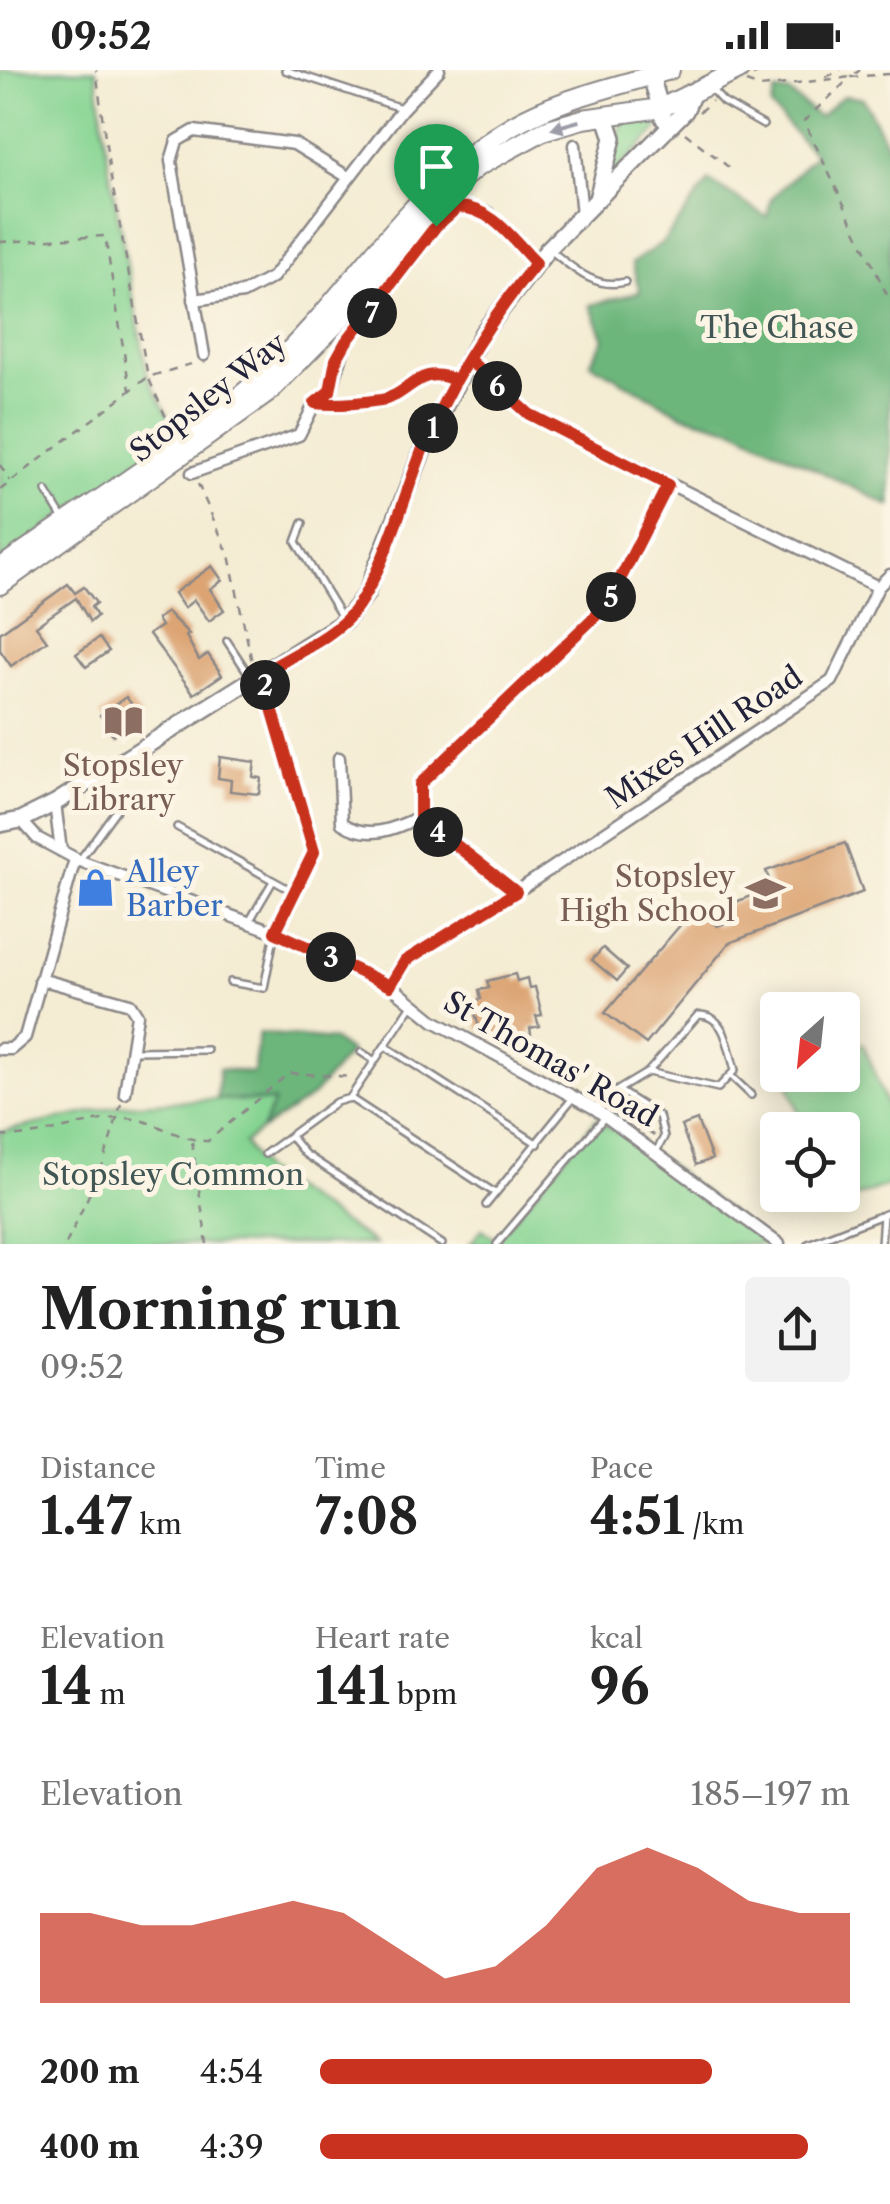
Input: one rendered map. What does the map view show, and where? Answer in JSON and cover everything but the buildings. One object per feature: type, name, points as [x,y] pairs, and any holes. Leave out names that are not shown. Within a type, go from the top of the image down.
[{"type":"main road","name":"Stopsley Way","points":[[0,568],[260,379],[326,312],[417,199],[456,165],[515,124],[663,72]]},
{"type":"main road","name":"Stopsley Way","points":[[0,585],[268,393],[328,334],[431,205],[477,168],[545,130],[660,108],[741,76]]},
{"type":"street","points":[[194,300],[261,287],[402,108],[438,70]]},
{"type":"street","points":[[663,72],[653,83],[660,108],[673,128]]},
{"type":"street","points":[[0,824],[21,820],[55,803],[255,673],[345,621],[366,594],[426,442],[468,359],[548,249],[673,128],[700,90]]},
{"type":"street","points":[[597,199],[612,138],[606,117]]},
{"type":"street","points":[[204,355],[171,160],[177,141],[194,131],[294,144],[348,177]]},
{"type":"street","points":[[575,145],[582,215]]},
{"type":"street","name":"Stopsley Way","points":[[192,473],[298,435],[315,403],[330,391],[336,360],[346,342],[436,226],[458,207],[488,214],[536,263]]},
{"type":"street","points":[[468,359],[529,414],[878,587]]},
{"type":"street","points":[[420,817],[420,784],[607,605],[668,485]]},
{"type":"street","name":"Mixes Hill Road","points":[[516,892],[832,681],[878,587],[890,575]]},
{"type":"street","points":[[338,758],[342,823],[357,833],[393,830],[420,817]]},
{"type":"street","points":[[55,803],[61,851]]},
{"type":"street","points":[[420,817],[516,892]]},
{"type":"street","name":"St Thomas' Road","points":[[21,820],[37,838],[77,860],[275,932],[390,986],[454,1033],[594,1108],[607,1110],[779,1244]]},
{"type":"street","points":[[0,1048],[12,1049],[25,1037],[77,860]]},
{"type":"street","points":[[40,979],[130,1004],[138,1015],[125,1093]]},
{"type":"lane","points":[[285,70],[402,108]]},
{"type":"lane","points":[[700,90],[762,125]]},
{"type":"lane","points":[[548,249],[586,278],[612,285],[624,282]]},
{"type":"lane","points":[[46,491],[65,522]]},
{"type":"lane","points":[[303,523],[296,542],[345,621]]},
{"type":"lane","points":[[228,640],[255,673]]},
{"type":"lane","points":[[77,860],[116,810]]},
{"type":"lane","points":[[177,827],[284,887]]},
{"type":"lane","points":[[248,922],[272,881]]},
{"type":"lane","points":[[230,982],[264,988],[275,932]]},
{"type":"lane","points":[[265,1154],[336,1102],[350,1098],[412,1005]]},
{"type":"lane","points":[[594,1108],[648,1072],[698,1015],[710,1015],[719,1022],[735,1070],[732,1078],[718,1088],[648,1072]]},
{"type":"lane","points":[[385,1046],[538,1144]]},
{"type":"lane","points":[[134,1051],[208,1050]]},
{"type":"lane","points":[[360,1052],[376,1061]]},
{"type":"lane","points":[[732,1078],[751,1095]]},
{"type":"lane","points":[[618,1090],[659,1116],[664,1137],[657,1150]]},
{"type":"lane","points":[[486,1205],[574,1096]]},
{"type":"lane","points":[[350,1098],[496,1192]]},
{"type":"lane","points":[[497,1244],[607,1110]]},
{"type":"lane","points":[[291,1138],[306,1154],[442,1244]]},
{"type":"lane","points":[[808,1244],[887,1214],[888,1234],[880,1244]]},
{"type":"path","points":[[96,70],[108,168],[148,377],[173,432]]},
{"type":"path","points":[[820,80],[842,70]]},
{"type":"path","points":[[860,70],[804,121],[890,300]]},
{"type":"path","points":[[741,76],[760,86],[890,74]]},
{"type":"path","points":[[673,128],[735,172]]},
{"type":"path","points":[[0,242],[105,236],[130,391]]},
{"type":"path","points":[[0,490],[148,377],[200,362],[204,355]]},
{"type":"path","points":[[315,403],[380,400],[418,378],[446,376],[456,381]]},
{"type":"path","points":[[0,466],[10,482]]},
{"type":"path","points":[[192,473],[229,554],[255,673],[314,852],[275,932]]},
{"type":"path","points":[[390,986],[405,961],[516,892]]},
{"type":"path","points":[[0,1136],[116,1118],[144,1119],[192,1141],[208,1141],[290,1072],[364,1078]]},
{"type":"path","points":[[66,1244],[102,1167],[125,1093]]},
{"type":"path","points":[[607,1110],[654,1136]]},
{"type":"path","points":[[192,1141],[208,1244]]},
{"type":"green space","points":[[0,70],[96,70],[109,168],[148,377],[177,432],[0,562]]},
{"type":"green space","name":"The Chase","points":[[775,92],[788,92],[819,117],[843,96],[863,98],[890,150],[890,506],[735,429],[683,415],[590,363],[604,339],[590,305],[640,292],[632,263],[663,242],[709,181],[767,217],[771,199],[815,155],[771,107]]},
{"type":"green space","points":[[655,116],[659,119],[656,131],[611,176],[612,153],[623,121]]},
{"type":"green space","points":[[259,1033],[333,1040],[350,1052],[311,1097],[261,1130],[274,1102],[217,1099],[219,1069],[253,1073]]},
{"type":"green space","points":[[863,1043],[890,1115],[890,1185],[860,1196],[860,1112],[798,1112],[791,1092],[860,1092]]},
{"type":"green space","name":"Stopsley Common","points":[[217,1099],[274,1102],[261,1130],[244,1143],[263,1170],[375,1244],[0,1244],[0,1132],[123,1105]]},
{"type":"green space","points":[[596,1119],[656,1155],[771,1244],[470,1244],[482,1229],[496,1239]]},
{"type":"place","name":"Stopsley Library","points":[[123,721]]},
{"type":"place","name":"Alley Barber","points":[[96,888]]},
{"type":"place","name":"Stopsley High School","points":[[765,893]]},
{"type":"route","points":[[436,226],[346,342],[336,360],[330,391],[315,403],[333,406],[380,400],[418,378],[446,376],[456,381],[468,359],[529,414],[668,485],[607,605],[420,784],[420,817],[516,892],[405,961],[390,986],[275,932],[314,852],[262,674],[345,621],[366,594],[426,442],[456,381],[468,359],[482,334],[536,263],[488,214],[474,208],[458,207],[436,226]]}]
